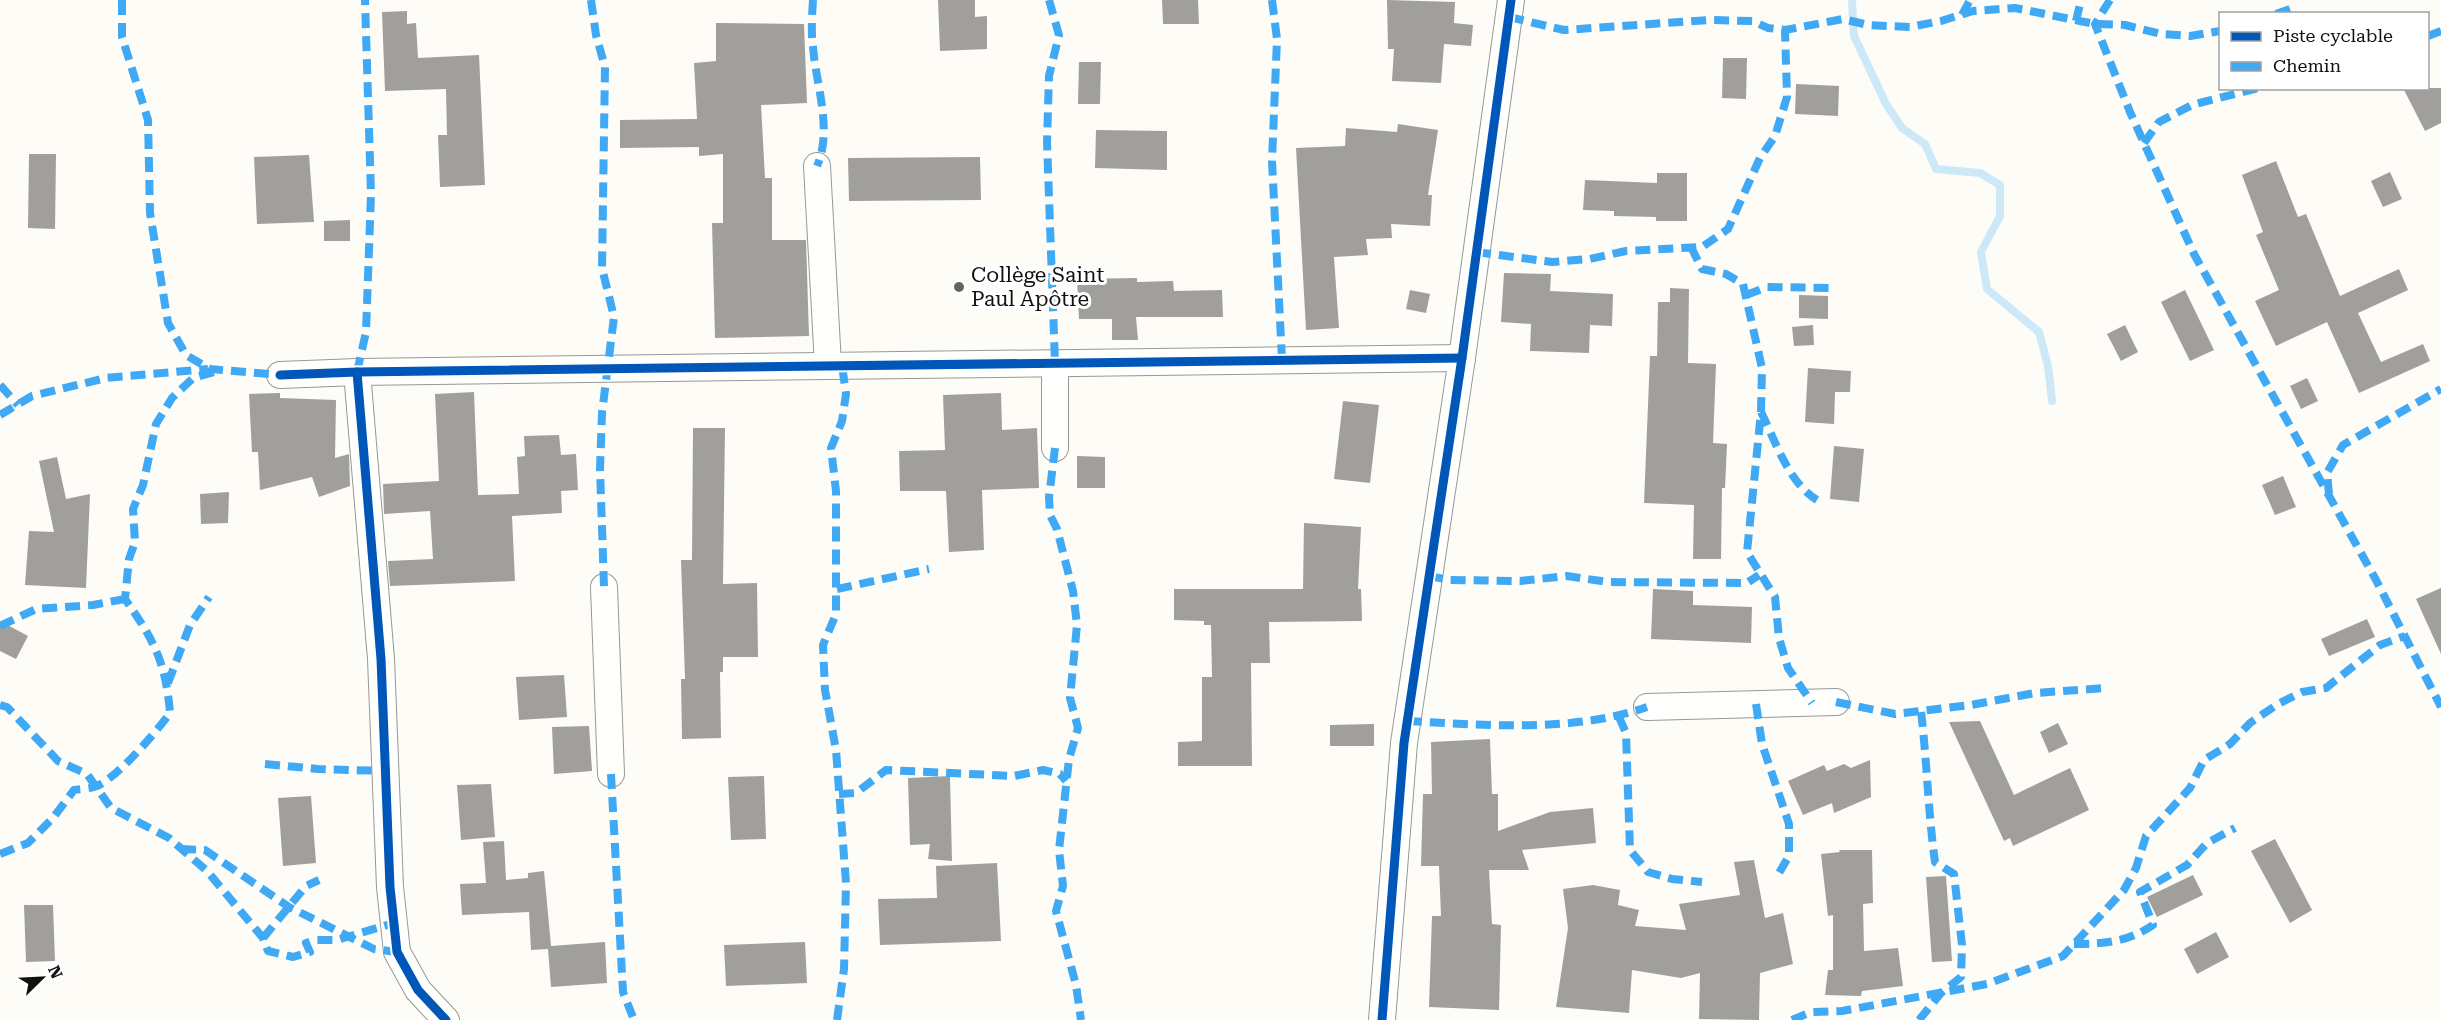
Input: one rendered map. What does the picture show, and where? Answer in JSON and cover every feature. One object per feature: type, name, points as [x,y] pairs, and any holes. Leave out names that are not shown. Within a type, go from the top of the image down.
[{"type":"street","points":[[1382,1020],[1404,743],[1462,358],[1511,0]]},
{"type":"street","points":[[817,166],[828,365]]},
{"type":"street","points":[[280,375],[828,365],[1462,358]]},
{"type":"street","points":[[1055,363],[1055,448]]},
{"type":"street","points":[[357,372],[381,659],[390,887],[397,952],[418,990],[446,1020]]},
{"type":"street","points":[[604,587],[611,774]]},
{"type":"street","points":[[1647,707],[1836,702]]},
{"type":"building","points":[[938,0],[975,0],[975,17],[987,16],[987,49],[940,51]]},
{"type":"building","points":[[1162,0],[1198,0],[1199,24],[1163,24]]},
{"type":"building","points":[[1387,0],[1455,2],[1454,23],[1473,25],[1471,46],[1444,44],[1441,83],[1392,81],[1394,49],[1388,49]]},
{"type":"building","points":[[407,11],[407,24],[416,23],[418,58],[479,55],[485,185],[440,187],[438,135],[447,135],[446,89],[385,91],[382,12]]},
{"type":"building","points":[[716,23],[804,24],[807,103],[761,105],[765,178],[772,178],[772,240],[806,240],[809,336],[715,338],[712,223],[723,223],[723,154],[699,156],[699,147],[620,148],[620,120],[697,119],[694,63],[716,61]]},
{"type":"building","points":[[1723,58],[1747,58],[1746,99],[1722,98]]},
{"type":"building","points":[[1079,62],[1101,62],[1100,104],[1078,104]]},
{"type":"building","points":[[1796,84],[1839,86],[1838,116],[1795,114]]},
{"type":"building","points":[[2441,88],[2441,123],[2425,131],[2404,90]]},
{"type":"building","points":[[1398,124],[1438,130],[1428,195],[1432,195],[1430,226],[1391,224],[1392,238],[1366,239],[1368,255],[1334,257],[1339,328],[1306,330],[1296,148],[1345,146],[1346,128],[1397,132]]},
{"type":"building","points":[[1096,130],[1167,131],[1167,170],[1095,168]]},
{"type":"building","points":[[29,154],[56,154],[55,229],[28,228]]},
{"type":"building","points":[[309,155],[314,222],[257,224],[254,157]]},
{"type":"building","points":[[980,157],[981,200],[849,201],[848,158]]},
{"type":"building","points":[[2276,161],[2298,217],[2306,214],[2340,296],[2399,269],[2408,290],[2358,313],[2381,362],[2423,344],[2430,361],[2359,393],[2327,322],[2276,346],[2255,301],[2279,290],[2256,235],[2263,232],[2242,175]]},
{"type":"building","points":[[2390,172],[2402,199],[2383,207],[2371,181]]},
{"type":"building","points":[[1657,173],[1687,173],[1687,221],[1656,221],[1656,217],[1614,216],[1614,211],[1583,210],[1585,180],[1657,183]]},
{"type":"building","points":[[350,220],[350,241],[324,241],[324,221]]},
{"type":"building","points":[[1504,273],[1551,274],[1550,291],[1613,294],[1612,326],[1590,325],[1589,353],[1530,351],[1531,324],[1501,322]]},
{"type":"building","points":[[1137,278],[1137,282],[1173,281],[1174,291],[1222,290],[1223,317],[1136,317],[1138,340],[1112,340],[1112,319],[1079,319],[1077,279]]},
{"type":"building","points":[[1670,288],[1689,289],[1688,363],[1716,364],[1713,443],[1727,444],[1725,488],[1722,488],[1721,559],[1693,559],[1694,505],[1644,503],[1650,356],[1657,356],[1658,302],[1670,302]]},
{"type":"building","points":[[1410,290],[1430,294],[1426,313],[1406,309]]},
{"type":"building","points":[[2185,290],[2214,350],[2190,361],[2161,302]]},
{"type":"building","points":[[1799,295],[1828,296],[1828,319],[1799,318]]},
{"type":"building","points":[[1813,325],[1814,345],[1794,346],[1792,327]]},
{"type":"building","points":[[2125,325],[2138,352],[2121,361],[2107,334]]},
{"type":"building","points":[[1808,368],[1851,371],[1850,392],[1835,392],[1834,424],[1805,422]]},
{"type":"building","points":[[2307,378],[2318,401],[2301,409],[2290,386]]},
{"type":"building","points":[[474,392],[478,495],[519,494],[517,457],[525,456],[524,436],[559,435],[561,455],[576,454],[578,490],[561,491],[562,513],[512,516],[515,581],[390,586],[388,561],[433,559],[430,511],[384,514],[383,484],[439,481],[435,394]]},
{"type":"building","points":[[280,393],[280,398],[336,400],[335,458],[349,454],[350,486],[319,497],[312,477],[260,490],[258,452],[252,452],[249,394]]},
{"type":"building","points":[[1001,393],[1002,430],[1037,428],[1039,488],[982,490],[984,550],[949,552],[946,491],[900,491],[899,451],[945,450],[943,395]]},
{"type":"building","points":[[1343,401],[1379,405],[1370,483],[1334,479]]},
{"type":"building","points":[[693,428],[725,428],[723,584],[757,583],[758,657],[723,657],[723,672],[720,672],[721,738],[682,739],[681,679],[685,679],[681,560],[692,560]]},
{"type":"building","points":[[1834,446],[1864,449],[1859,502],[1830,499]]},
{"type":"building","points":[[1077,456],[1105,457],[1105,488],[1077,488]]},
{"type":"building","points":[[57,457],[66,499],[90,494],[86,588],[25,585],[29,531],[54,532],[39,461]]},
{"type":"building","points":[[2283,476],[2296,507],[2275,515],[2262,485]]},
{"type":"building","points":[[229,492],[228,523],[201,524],[200,494]]},
{"type":"building","points":[[1304,523],[1361,527],[1358,589],[1361,589],[1362,621],[1269,622],[1270,663],[1251,663],[1252,766],[1178,766],[1178,742],[1202,741],[1202,677],[1212,677],[1211,625],[1204,625],[1204,621],[1174,620],[1174,589],[1303,589]]},
{"type":"building","points":[[2441,588],[2441,654],[2416,599]]},
{"type":"building","points":[[1653,589],[1693,591],[1693,605],[1752,607],[1751,643],[1651,639]]},
{"type":"building","points":[[2367,619],[2375,637],[2329,656],[2321,639]]},
{"type":"building","points":[[0,621],[28,636],[16,659],[0,651]]},
{"type":"building","points":[[564,675],[567,717],[519,720],[516,677]]},
{"type":"building","points":[[1980,721],[2014,795],[2070,768],[2089,810],[2013,846],[2010,838],[2004,841],[1949,722]]},
{"type":"building","points":[[2058,723],[2068,744],[2049,753],[2040,732]]},
{"type":"building","points":[[1374,724],[1374,746],[1330,746],[1330,725]]},
{"type":"building","points":[[589,726],[592,771],[554,774],[552,727]]},
{"type":"building","points":[[1490,739],[1492,794],[1498,794],[1498,831],[1550,812],[1593,808],[1596,843],[1522,850],[1529,870],[1489,870],[1492,924],[1501,925],[1499,1010],[1429,1007],[1432,916],[1441,916],[1439,866],[1421,866],[1423,794],[1432,794],[1431,742]]},
{"type":"building","points":[[1870,760],[1871,797],[1834,813],[1832,803],[1803,815],[1788,781],[1824,765],[1827,771],[1844,764],[1851,768]]},
{"type":"building","points":[[764,776],[766,839],[731,840],[728,777]]},
{"type":"building","points":[[950,776],[952,861],[928,859],[930,844],[910,845],[908,778]]},
{"type":"building","points":[[491,784],[495,837],[461,840],[457,785]]},
{"type":"building","points":[[311,796],[316,863],[283,866],[278,798]]},
{"type":"building","points":[[2275,839],[2312,910],[2290,923],[2251,851]]},
{"type":"building","points":[[504,841],[506,880],[528,878],[528,873],[544,871],[551,946],[605,942],[607,983],[551,987],[548,949],[531,950],[529,912],[462,915],[460,884],[486,883],[483,842]]},
{"type":"building","points":[[1839,850],[1872,850],[1873,903],[1863,904],[1864,951],[1898,948],[1903,986],[1862,991],[1861,996],[1825,995],[1828,970],[1833,970],[1833,915],[1828,916],[1821,854],[1840,852]]},
{"type":"building","points":[[1754,860],[1765,918],[1783,913],[1793,964],[1760,973],[1759,1020],[1699,1019],[1700,973],[1681,978],[1632,970],[1629,1013],[1556,1007],[1568,928],[1563,889],[1593,885],[1620,890],[1618,905],[1639,910],[1635,926],[1686,930],[1679,904],[1740,895],[1734,862]]},
{"type":"building","points":[[997,863],[1001,941],[880,945],[878,899],[937,898],[936,866]]},
{"type":"building","points":[[2193,875],[2203,895],[2157,917],[2147,897]]},
{"type":"building","points":[[1946,876],[1952,961],[1932,962],[1926,877]]},
{"type":"building","points":[[24,905],[53,905],[55,961],[26,962]]},
{"type":"building","points":[[2216,932],[2229,957],[2197,974],[2184,949]]},
{"type":"building","points":[[805,942],[807,983],[726,986],[724,945]]},
{"type":"waterway","points":[[1852,0],[1854,36],[1886,104],[1902,128],[1925,144],[1936,169],[1980,173],[2000,185],[2000,216],[1981,252],[1987,289],[2039,332],[2048,366],[2052,401]]},
{"type":"marked path","points":[[122,0],[122,37],[148,120],[150,213],[168,323],[186,355],[210,369],[280,375]]},
{"type":"marked path","points":[[357,372],[366,332],[371,194],[365,0]]},
{"type":"marked path","points":[[591,0],[596,35],[605,67],[602,268],[614,317],[602,413],[600,469],[604,587]]},
{"type":"marked path","points":[[813,0],[812,41],[824,123],[822,152],[817,166]]},
{"type":"marked path","points":[[1049,0],[1059,35],[1049,76],[1047,142],[1055,363]]},
{"type":"marked path","points":[[1272,0],[1277,39],[1272,161],[1282,360]]},
{"type":"marked path","points":[[1962,15],[1970,0]]},
{"type":"marked path","points":[[2076,21],[2081,0]]},
{"type":"marked path","points":[[2110,0],[2095,24],[2130,112],[2194,254],[2376,580],[2441,707]]},
{"type":"marked path","points":[[1509,17],[1564,30],[1709,20],[1753,21],[1768,28],[1785,30],[1843,19],[1868,25],[1910,27],[1941,21],[1973,11],[2015,8],[2095,24],[2125,25],[2161,34],[2190,36],[2219,31]]},
{"type":"marked path","points":[[2282,12],[2290,9]]},
{"type":"marked path","points":[[1476,252],[1552,262],[1590,259],[1626,251],[1702,247],[1728,229],[1760,158],[1775,136],[1787,97],[1785,30]]},
{"type":"marked path","points":[[2429,36],[2441,31]]},
{"type":"marked path","points":[[2144,143],[2159,122],[2192,105],[2250,90]]},
{"type":"marked path","points":[[1691,247],[1702,269],[1726,274],[1743,284],[1762,368],[1761,412],[1747,552],[1775,597],[1779,638],[1788,668],[1812,703]]},
{"type":"marked path","points":[[1746,295],[1767,287],[1834,288]]},
{"type":"marked path","points":[[837,1020],[844,969],[846,883],[836,750],[825,690],[823,645],[836,614],[836,491],[831,448],[842,421],[846,394],[842,365]]},
{"type":"marked path","points":[[0,415],[32,396],[106,378],[208,369]]},
{"type":"marked path","points":[[0,854],[28,843],[53,818],[74,790],[95,787],[116,773],[147,742],[170,713],[162,666],[157,653],[144,627],[125,599],[129,559],[135,542],[133,509],[143,485],[156,424],[172,398],[193,378],[221,370]]},
{"type":"marked path","points":[[0,385],[18,405]]},
{"type":"marked path","points":[[2329,494],[2327,473],[2343,445],[2441,389]]},
{"type":"marked path","points":[[1761,412],[1790,472],[1798,483],[1817,500]]},
{"type":"marked path","points":[[1055,448],[1049,497],[1050,515],[1057,529],[1073,591],[1077,625],[1070,698],[1078,728],[1069,759],[1059,850],[1063,886],[1056,911],[1076,985],[1081,1020]]},
{"type":"marked path","points":[[837,589],[929,569]]},
{"type":"marked path","points":[[1428,576],[1450,580],[1520,581],[1567,576],[1608,582],[1747,583],[1759,575]]},
{"type":"marked path","points":[[168,683],[190,625],[209,597]]},
{"type":"marked path","points":[[0,626],[36,609],[93,605],[125,599]]},
{"type":"marked path","points":[[1792,1020],[1811,1012],[1842,1011],[1987,984],[2063,956],[2124,890],[2136,868],[2146,836],[2190,788],[2204,760],[2230,744],[2250,723],[2278,704],[2302,692],[2326,688],[2380,645],[2405,636]]},
{"type":"marked path","points":[[1836,702],[1895,714],[1971,705],[2035,693],[2106,688]]},
{"type":"marked path","points":[[1756,704],[1762,744],[1789,824],[1789,856],[1779,873]]},
{"type":"marked path","points":[[0,705],[7,707],[58,761],[87,774],[111,808],[169,838],[207,871],[263,938],[268,951],[293,957],[310,952],[306,943],[315,940],[337,940],[394,923]]},
{"type":"marked path","points":[[1407,721],[1497,725],[1559,724],[1589,721],[1647,707]]},
{"type":"marked path","points":[[1919,1020],[1941,993],[1961,977],[1962,945],[1954,874],[1935,862],[1921,711]]},
{"type":"marked path","points":[[1619,717],[1626,733],[1630,850],[1648,872],[1672,879],[1702,882]]},
{"type":"marked path","points":[[265,764],[318,769],[386,771]]},
{"type":"marked path","points":[[839,794],[856,793],[886,770],[1014,776],[1043,770],[1060,774],[1066,781]]},
{"type":"marked path","points":[[611,774],[623,992],[634,1020]]},
{"type":"marked path","points":[[2074,944],[2115,941],[2144,931],[2153,925],[2140,892],[2187,865],[2207,843],[2235,828]]},
{"type":"marked path","points":[[181,849],[205,850],[289,907],[374,949],[397,952]]},
{"type":"marked path","points":[[263,938],[306,886],[319,880]]},
{"type":"cycle path","points":[[1382,1020],[1404,743],[1462,358],[1511,0]]},
{"type":"cycle path","points":[[280,375],[357,372],[1462,358]]},
{"type":"cycle path","points":[[357,372],[381,659],[390,887],[397,952],[418,990],[446,1020]]},
{"type":"place","name":"Collège Saint Paul Apôtre","points":[[959,287]]}]
